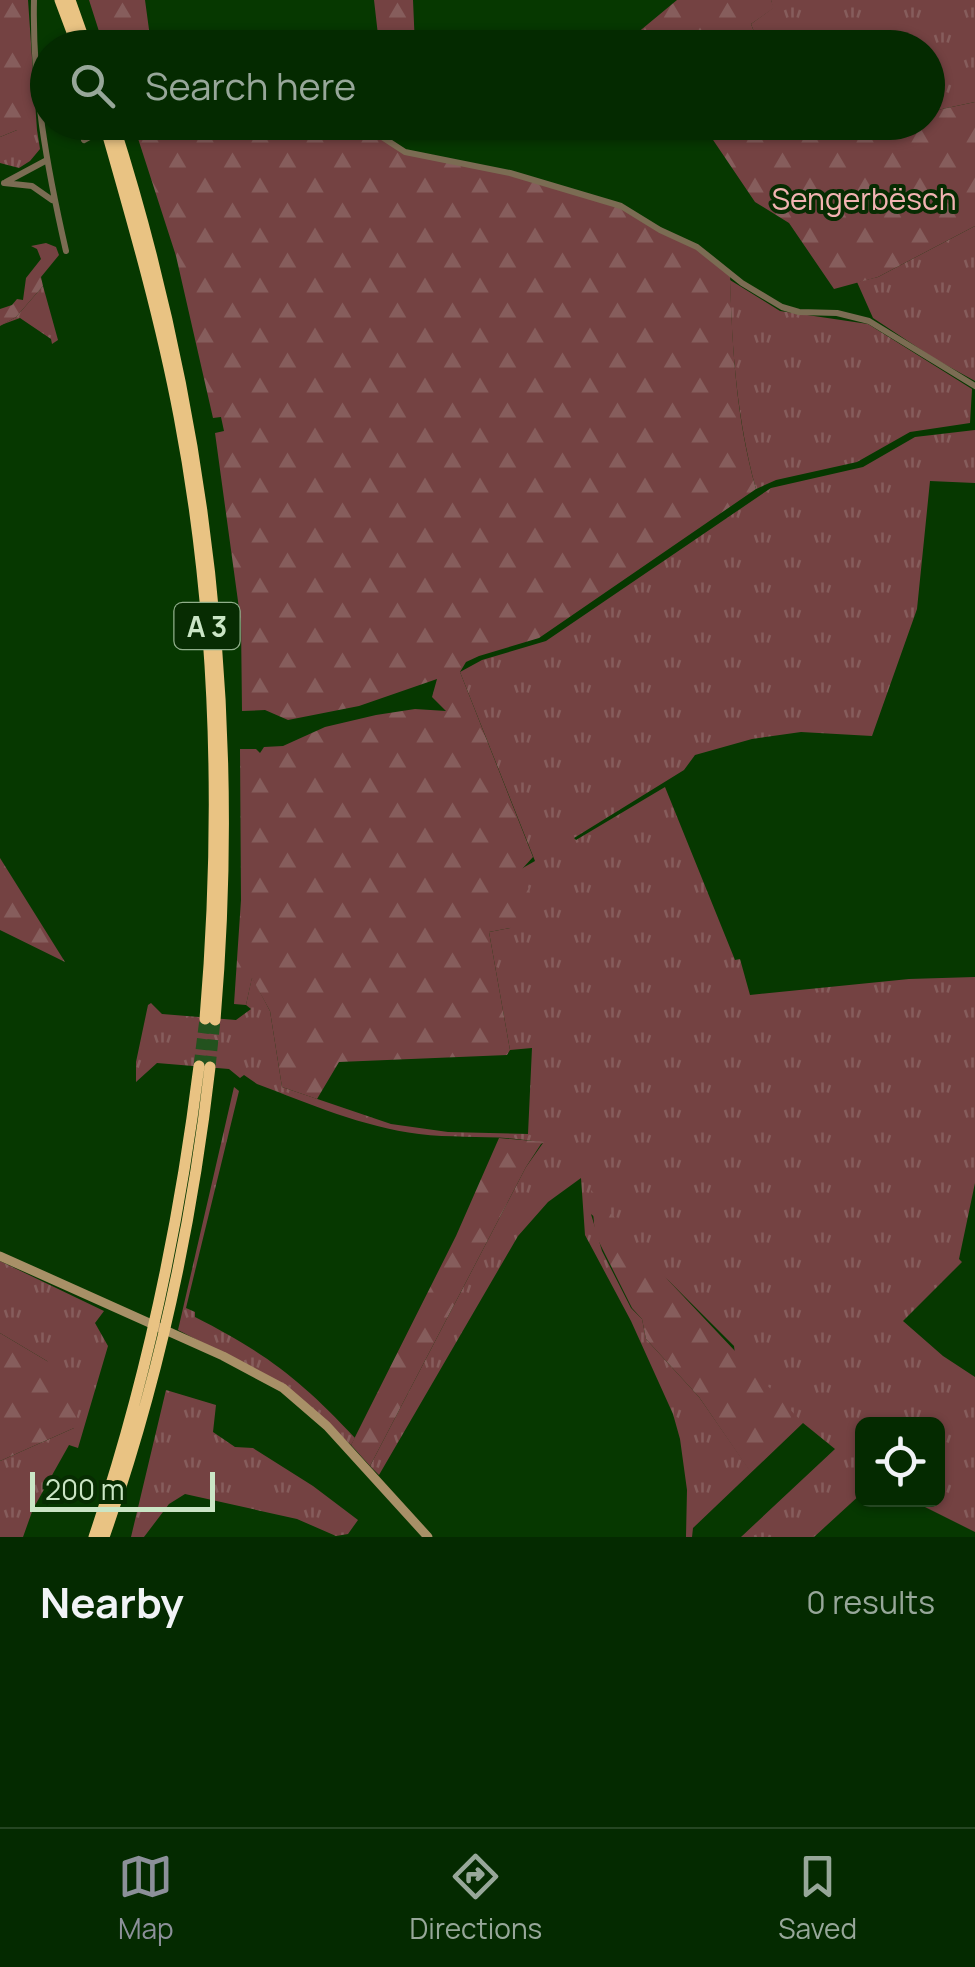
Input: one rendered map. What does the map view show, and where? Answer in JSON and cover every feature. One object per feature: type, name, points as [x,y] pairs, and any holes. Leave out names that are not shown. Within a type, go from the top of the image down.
[{"type":"highway","points":[[60,0],[71,30]]},
{"type":"highway","points":[[70,0],[81,30]]},
{"type":"highway","name":"A 3","points":[[109,140],[163,338],[200,559],[210,671],[215,816],[210,1019],[222,914],[224,796],[208,544],[189,418],[160,285],[120,140]]},
{"type":"highway","points":[[94,1537],[154,1333],[205,1066],[195,1175],[166,1322],[104,1537]]},
{"type":"main road","points":[[0,1256],[252,1370],[294,1396],[327,1426],[428,1537]]},
{"type":"street","points":[[33,30],[34,0]]},
{"type":"street","points":[[45,140],[66,251]]},
{"type":"street","points":[[387,140],[405,152],[510,174],[622,206],[660,230],[698,246],[742,283],[782,307],[869,321],[975,386]]},
{"type":"street","points":[[2,184],[47,160]]},
{"type":"street","points":[[2,184],[32,186],[54,201]]},
{"type":"green space","points":[[0,0],[28,0],[30,130],[0,137]]},
{"type":"green space","points":[[89,0],[145,0],[149,30],[99,30]]},
{"type":"green space","points":[[374,0],[413,0],[414,30],[377,30]]},
{"type":"green space","points":[[677,0],[771,0],[774,8],[751,24],[753,30],[641,30]]},
{"type":"green space","points":[[771,0],[975,0],[975,102],[945,108],[945,30],[753,30],[751,24],[773,8]]},
{"type":"green space","name":"Sengerbësch","points":[[975,102],[975,226],[878,277],[834,289],[789,223],[755,202],[713,140],[945,140],[945,108]]},
{"type":"green space","points":[[30,130],[30,140],[39,140],[40,149],[19,168],[0,163],[0,137]]},
{"type":"green space","points":[[138,140],[387,140],[405,152],[510,173],[621,206],[697,247],[730,273],[736,382],[756,489],[539,638],[479,656],[466,662],[460,672],[533,857],[522,869],[538,917],[489,932],[510,1050],[507,1055],[339,1062],[317,1099],[282,1087],[270,1011],[252,978],[246,1005],[234,1004],[241,900],[240,749],[256,749],[260,753],[264,747],[283,746],[325,727],[376,715],[415,709],[446,711],[432,697],[437,679],[359,706],[288,720],[265,710],[242,711],[241,623],[215,433],[224,431],[221,417],[213,418],[176,256]]},
{"type":"green space","points":[[975,226],[975,381],[873,318],[857,282],[878,277]]},
{"type":"green space","points":[[46,243],[56,247],[59,255],[41,277],[43,286],[16,317],[0,326],[0,309],[17,299],[23,300],[26,278],[41,259],[31,246]]},
{"type":"green space","points":[[730,280],[780,311],[868,324],[972,389],[970,423],[910,432],[857,462],[776,480],[756,489],[737,385]]},
{"type":"green space","points":[[43,286],[58,340],[52,344],[51,339],[20,318],[1,325],[16,317]]},
{"type":"green space","points":[[975,430],[975,483],[930,481],[917,609],[872,736],[801,732],[752,739],[695,755],[684,770],[574,838],[665,787],[735,960],[740,959],[750,995],[909,979],[975,977],[975,1183],[959,1259],[962,1262],[903,1321],[943,1356],[975,1377],[975,1532],[925,1507],[945,1507],[945,1417],[855,1417],[855,1499],[814,1537],[741,1537],[835,1449],[803,1423],[693,1528],[692,1537],[686,1537],[687,1490],[673,1414],[631,1321],[585,1235],[581,1178],[548,1202],[518,1236],[379,1475],[370,1466],[526,1167],[543,1143],[419,1134],[378,1126],[257,1084],[244,1075],[240,1078],[229,1069],[157,1063],[136,1082],[136,1062],[148,1005],[151,1003],[162,1014],[236,1020],[251,1009],[246,1005],[252,977],[270,1011],[282,1087],[391,1124],[448,1132],[528,1134],[532,1048],[510,1050],[489,932],[510,928],[521,869],[535,861],[460,672],[482,660],[546,641],[771,488],[863,467],[915,437]],"holes":[[[591,1214],[668,1280],[734,1346],[749,1469],[699,1397],[646,1339],[642,1319],[631,1308],[602,1251]]]},
{"type":"green space","points":[[0,858],[65,962],[0,930]]},
{"type":"green space","points":[[234,1087],[239,1091],[186,1308],[263,1356],[299,1384],[355,1438],[351,1445],[283,1385],[178,1330]]},
{"type":"green space","points":[[499,1138],[545,1142],[526,1167],[370,1466],[351,1445],[456,1236]]},
{"type":"green space","points":[[591,1190],[668,1280],[799,1419],[749,1470],[699,1397],[646,1339],[642,1319],[632,1308],[595,1234]]},
{"type":"green space","points":[[0,1261],[104,1311],[95,1323],[108,1346],[78,1448],[69,1445],[33,1509],[23,1537],[0,1537],[0,1461],[74,1428],[47,1361],[0,1333]]},
{"type":"green space","points":[[0,1333],[47,1361],[82,1396],[74,1428],[0,1461]]},
{"type":"green space","points":[[166,1390],[216,1405],[213,1432],[235,1447],[253,1448],[358,1520],[348,1534],[336,1536],[297,1519],[185,1494],[169,1504],[144,1537],[131,1537]]},
{"type":"tunnel","points":[[199,1066],[205,1019]]},
{"type":"tunnel","points":[[210,1067],[215,1020]]}]
